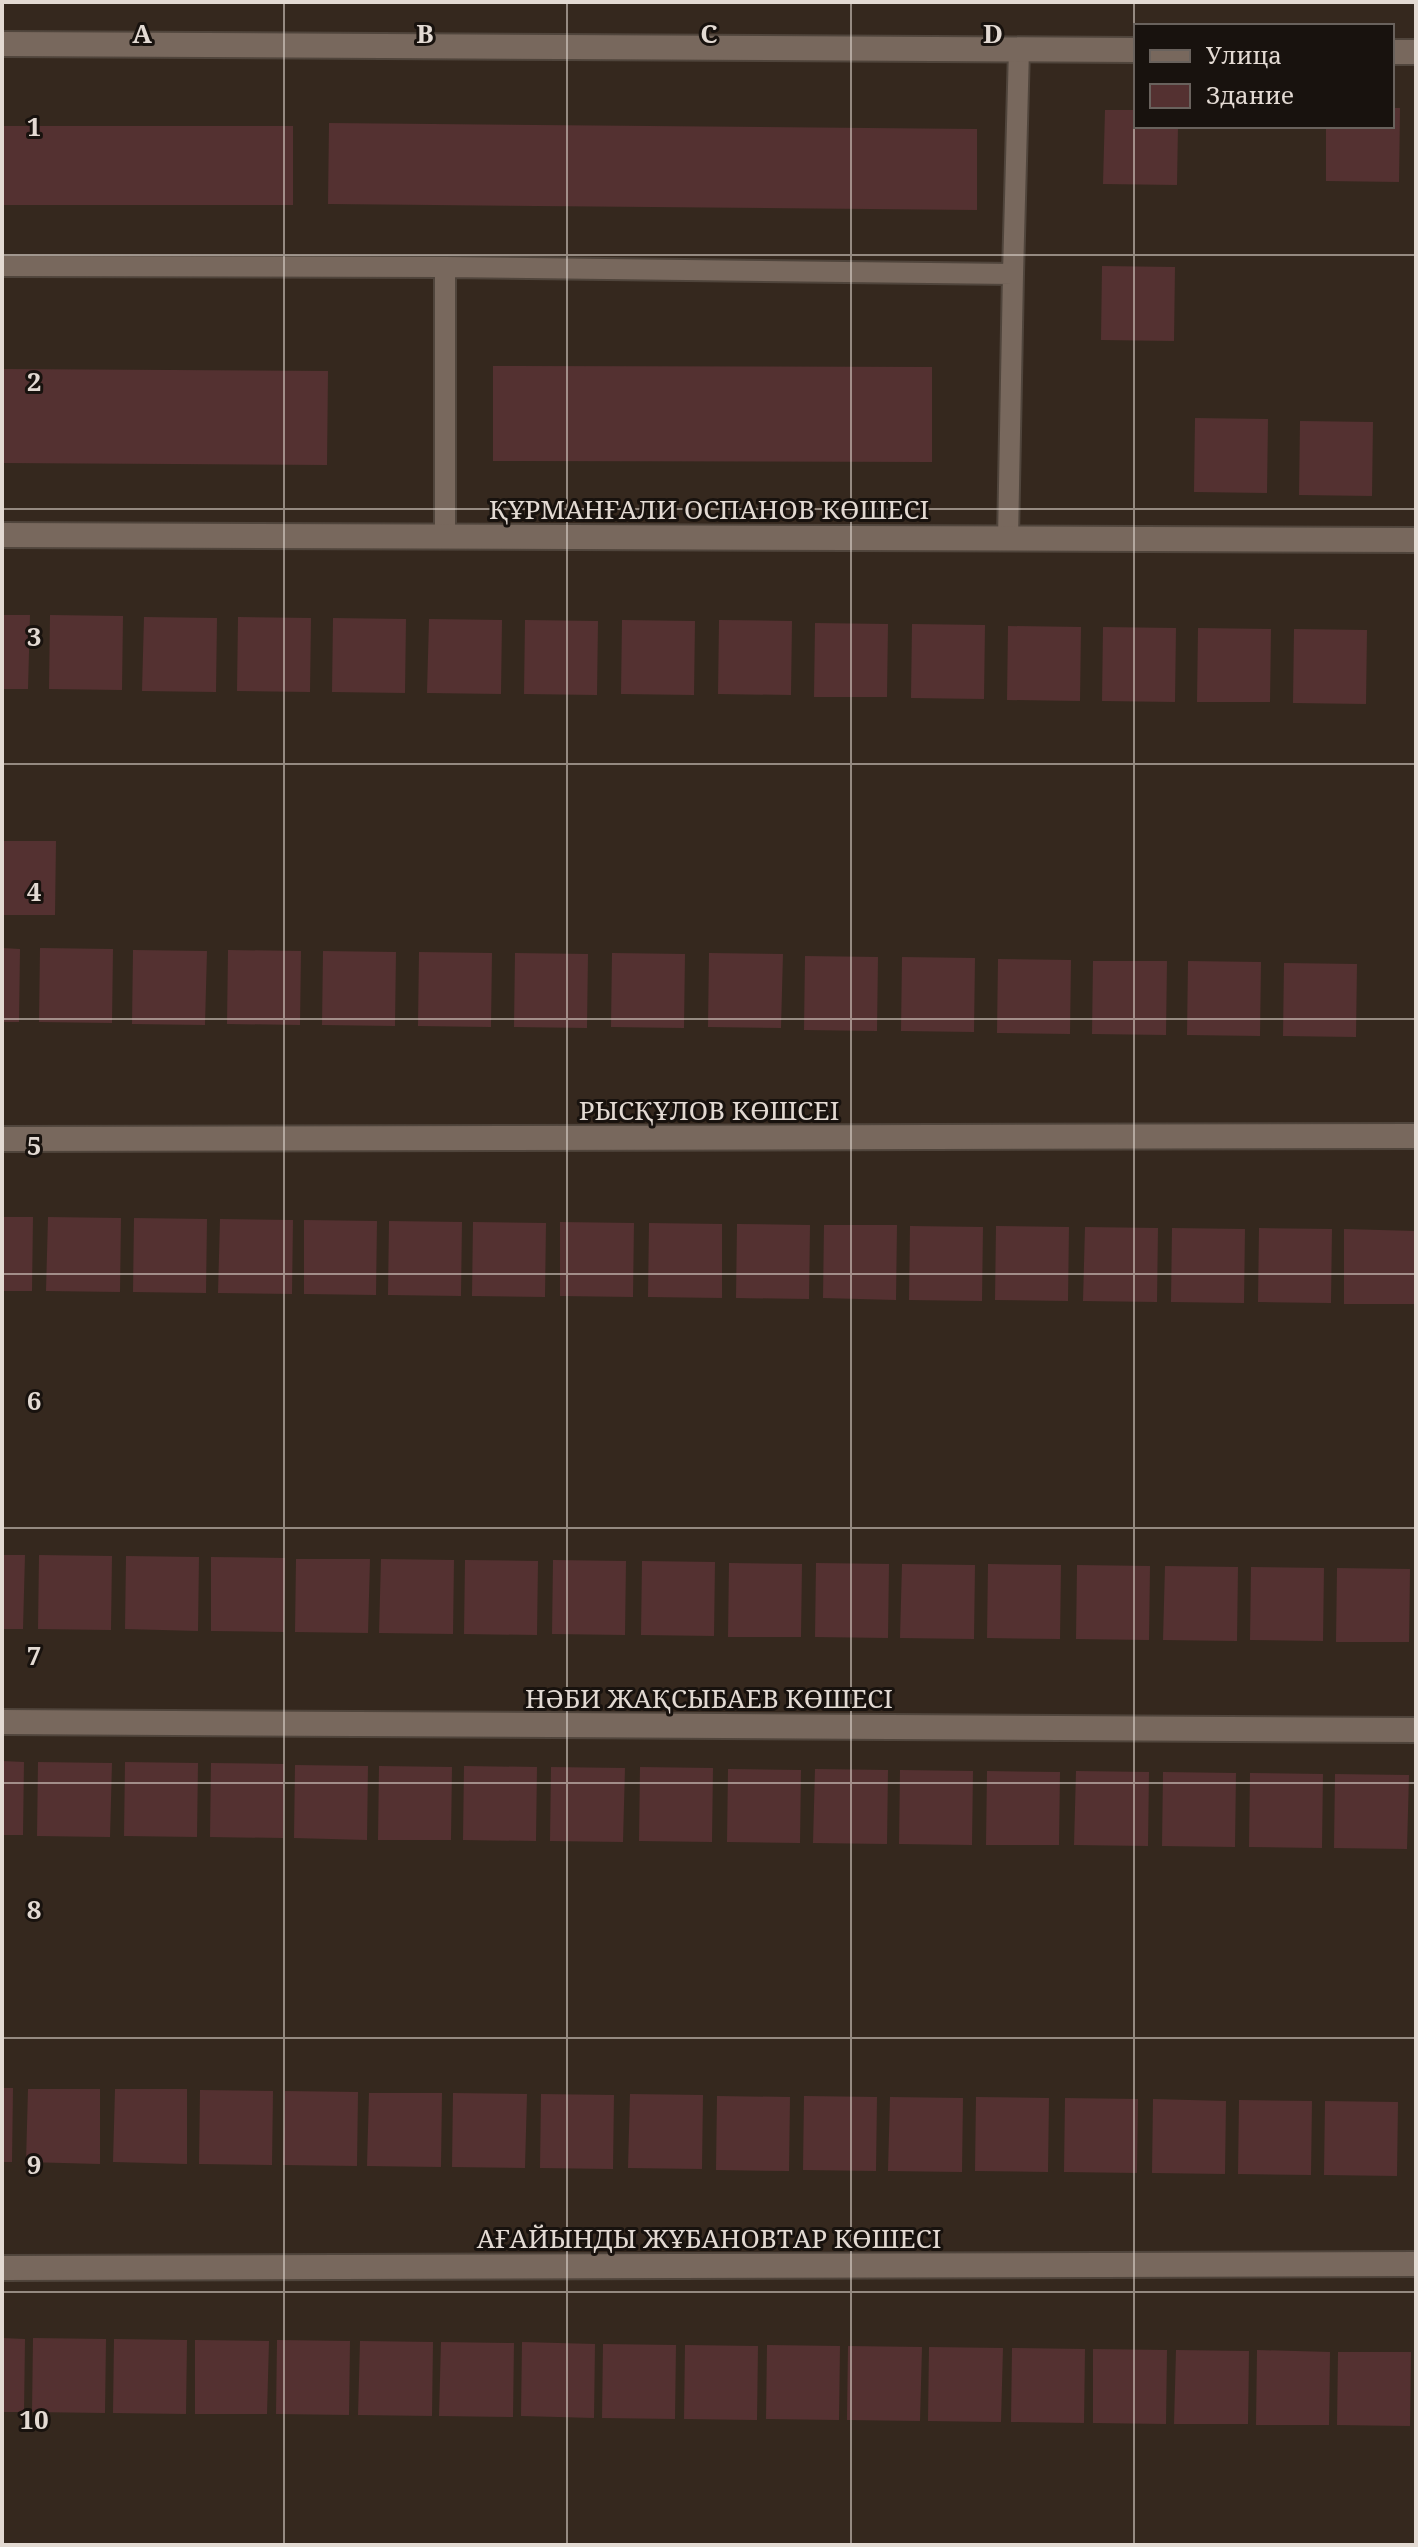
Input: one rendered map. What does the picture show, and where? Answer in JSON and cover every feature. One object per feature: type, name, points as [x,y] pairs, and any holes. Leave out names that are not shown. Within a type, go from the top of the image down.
[{"type":"street","points":[[2,44],[1134,50]]},
{"type":"street","points":[[1394,52],[1416,52]]},
{"type":"street","name":"ҚҰРМАНҒАЛИ ОСПАНОВ КӨШЕСІ","points":[[2,535],[1416,540]]},
{"type":"street","name":"РЫСҚҰЛОВ КӨШСЕІ","points":[[2,1139],[1416,1136]]},
{"type":"street","name":"НӘБИ ЖАҚСЫБАЕВ КӨШЕСІ","points":[[2,1722],[1416,1730]]},
{"type":"street","name":"АҒАЙЫНДЫ ЖҰБАНОВТАР КӨШЕСІ","points":[[2,2268],[1416,2264]]},
{"type":"lane","points":[[1008,539],[1019,49]]},
{"type":"lane","points":[[2,266],[445,267],[1013,274]]},
{"type":"lane","points":[[445,267],[445,536]]},
{"type":"building","points":[[1394,108],[1400,108],[1399,182],[1326,181],[1326,128],[1394,128]]},
{"type":"building","points":[[1105,110],[1134,110],[1134,128],[1178,128],[1177,185],[1103,184]]},
{"type":"building","points":[[329,123],[977,129],[977,210],[328,204]]},
{"type":"building","points":[[2,126],[293,126],[293,205],[2,205]]},
{"type":"building","points":[[1102,266],[1175,267],[1174,341],[1101,340]]},
{"type":"building","points":[[493,366],[932,367],[932,462],[493,461]]},
{"type":"building","points":[[2,369],[328,371],[327,465],[2,463]]},
{"type":"building","points":[[1195,418],[1268,419],[1267,493],[1194,492]]},
{"type":"building","points":[[1300,421],[1373,422],[1372,496],[1299,495]]},
{"type":"building","points":[[2,615],[30,615],[28,689],[2,689]]},
{"type":"building","points":[[50,615],[123,616],[122,690],[49,689]]},
{"type":"building","points":[[144,617],[217,618],[216,692],[142,691]]},
{"type":"building","points":[[238,617],[311,618],[310,692],[237,691]]},
{"type":"building","points":[[333,618],[406,619],[405,693],[332,692]]},
{"type":"building","points":[[429,619],[502,620],[501,694],[427,693]]},
{"type":"building","points":[[525,620],[598,621],[597,695],[524,694]]},
{"type":"building","points":[[622,620],[695,621],[694,695],[621,694]]},
{"type":"building","points":[[719,620],[792,621],[791,695],[718,694]]},
{"type":"building","points":[[815,623],[888,624],[887,697],[814,697]]},
{"type":"building","points":[[912,624],[985,625],[984,699],[911,698]]},
{"type":"building","points":[[1008,626],[1081,627],[1080,701],[1007,700]]},
{"type":"building","points":[[1103,627],[1176,628],[1175,702],[1102,701]]},
{"type":"building","points":[[1198,628],[1271,629],[1270,702],[1197,702]]},
{"type":"building","points":[[1294,629],[1367,630],[1366,704],[1293,703]]},
{"type":"building","points":[[2,841],[56,841],[55,915],[2,915]]},
{"type":"building","points":[[2,948],[20,949],[19,1022],[2,1022]]},
{"type":"building","points":[[40,948],[113,949],[112,1023],[39,1022]]},
{"type":"building","points":[[133,950],[207,951],[205,1025],[132,1024]]},
{"type":"building","points":[[228,950],[301,951],[300,1025],[227,1024]]},
{"type":"building","points":[[323,951],[396,952],[395,1026],[322,1025]]},
{"type":"building","points":[[419,952],[492,953],[491,1027],[418,1026]]},
{"type":"building","points":[[515,953],[588,954],[587,1028],[514,1027]]},
{"type":"building","points":[[612,953],[685,954],[684,1028],[611,1027]]},
{"type":"building","points":[[709,953],[783,954],[781,1028],[708,1027]]},
{"type":"building","points":[[805,956],[878,957],[877,1031],[804,1030]]},
{"type":"building","points":[[902,957],[975,958],[974,1032],[901,1031]]},
{"type":"building","points":[[998,959],[1071,960],[1070,1034],[997,1033]]},
{"type":"building","points":[[1093,961],[1167,961],[1166,1035],[1092,1034]]},
{"type":"building","points":[[1188,961],[1261,962],[1260,1036],[1187,1035]]},
{"type":"building","points":[[1284,963],[1357,964],[1356,1037],[1283,1036]]},
{"type":"building","points":[[2,1217],[33,1217],[32,1291],[2,1291]]},
{"type":"building","points":[[48,1217],[121,1218],[120,1292],[46,1291]]},
{"type":"building","points":[[134,1218],[207,1219],[206,1293],[133,1292]]},
{"type":"building","points":[[220,1219],[293,1220],[292,1294],[218,1293]]},
{"type":"building","points":[[304,1220],[377,1221],[376,1295],[304,1294]]},
{"type":"building","points":[[389,1221],[462,1222],[461,1296],[388,1295]]},
{"type":"building","points":[[473,1222],[546,1223],[545,1297],[472,1296]]},
{"type":"building","points":[[560,1222],[634,1223],[633,1297],[560,1296]]},
{"type":"building","points":[[649,1223],[722,1224],[722,1298],[648,1297]]},
{"type":"building","points":[[737,1224],[810,1225],[809,1299],[736,1298]]},
{"type":"building","points":[[824,1225],[897,1225],[896,1300],[823,1298]]},
{"type":"building","points":[[910,1226],[983,1227],[982,1301],[909,1300]]},
{"type":"building","points":[[996,1226],[1069,1227],[1068,1301],[995,1300]]},
{"type":"building","points":[[1085,1227],[1158,1228],[1157,1302],[1083,1301]]},
{"type":"building","points":[[1172,1228],[1245,1229],[1244,1303],[1171,1302]]},
{"type":"building","points":[[1259,1228],[1332,1229],[1331,1303],[1258,1302]]},
{"type":"building","points":[[1344,1229],[1416,1231],[1416,1304],[1344,1304]]},
{"type":"building","points":[[2,1555],[25,1555],[23,1629],[2,1629]]},
{"type":"building","points":[[39,1555],[112,1556],[111,1630],[38,1629]]},
{"type":"building","points":[[126,1556],[199,1557],[198,1631],[125,1629]]},
{"type":"building","points":[[211,1557],[285,1558],[284,1632],[211,1631]]},
{"type":"building","points":[[296,1559],[370,1559],[368,1633],[295,1632]]},
{"type":"building","points":[[381,1559],[454,1560],[453,1634],[379,1633]]},
{"type":"building","points":[[465,1560],[538,1561],[537,1635],[464,1634]]},
{"type":"building","points":[[553,1560],[626,1561],[625,1635],[552,1634]]},
{"type":"building","points":[[642,1561],[715,1562],[714,1636],[641,1635]]},
{"type":"building","points":[[729,1563],[802,1564],[801,1637],[728,1637]]},
{"type":"building","points":[[816,1563],[889,1564],[888,1638],[815,1637]]},
{"type":"building","points":[[902,1564],[975,1565],[974,1639],[900,1638]]},
{"type":"building","points":[[988,1564],[1061,1565],[1060,1639],[987,1638]]},
{"type":"building","points":[[1077,1565],[1150,1566],[1149,1640],[1076,1639]]},
{"type":"building","points":[[1165,1566],[1238,1567],[1237,1641],[1163,1640]]},
{"type":"building","points":[[1251,1567],[1324,1568],[1323,1641],[1250,1640]]},
{"type":"building","points":[[1337,1568],[1410,1569],[1409,1642],[1336,1642]]},
{"type":"building","points":[[2,1761],[24,1762],[23,1835],[2,1835]]},
{"type":"building","points":[[38,1762],[112,1763],[110,1837],[37,1836]]},
{"type":"building","points":[[125,1762],[198,1763],[197,1837],[124,1836]]},
{"type":"building","points":[[211,1763],[284,1764],[283,1838],[210,1837]]},
{"type":"building","points":[[295,1765],[368,1766],[367,1840],[294,1838]]},
{"type":"building","points":[[379,1766],[452,1767],[451,1840],[378,1840]]},
{"type":"building","points":[[464,1766],[537,1767],[536,1841],[463,1840]]},
{"type":"building","points":[[551,1767],[625,1768],[623,1842],[550,1841]]},
{"type":"building","points":[[640,1767],[713,1768],[712,1842],[639,1841]]},
{"type":"building","points":[[728,1769],[801,1770],[800,1843],[727,1842]]},
{"type":"building","points":[[815,1769],[888,1770],[887,1844],[813,1843]]},
{"type":"building","points":[[900,1770],[973,1771],[972,1845],[899,1844]]},
{"type":"building","points":[[987,1771],[1060,1772],[1059,1845],[986,1845]]},
{"type":"building","points":[[1076,1771],[1149,1772],[1148,1846],[1074,1845]]},
{"type":"building","points":[[1163,1772],[1236,1773],[1235,1847],[1162,1846]]},
{"type":"building","points":[[1250,1773],[1323,1774],[1322,1848],[1249,1847]]},
{"type":"building","points":[[1335,1774],[1409,1775],[1407,1849],[1334,1848]]},
{"type":"building","points":[[2,2088],[13,2088],[12,2162],[2,2162]]},
{"type":"building","points":[[28,2089],[100,2089],[100,2164],[26,2162]]},
{"type":"building","points":[[115,2089],[187,2089],[187,2164],[113,2162]]},
{"type":"building","points":[[200,2090],[273,2091],[272,2165],[199,2164]]},
{"type":"building","points":[[285,2091],[358,2092],[357,2166],[283,2165]]},
{"type":"building","points":[[369,2093],[442,2093],[441,2167],[367,2166]]},
{"type":"building","points":[[453,2093],[527,2094],[525,2168],[452,2167]]},
{"type":"building","points":[[541,2094],[614,2095],[613,2169],[540,2168]]},
{"type":"building","points":[[630,2094],[703,2095],[702,2169],[628,2168]]},
{"type":"building","points":[[717,2096],[790,2097],[789,2171],[716,2170]]},
{"type":"building","points":[[804,2096],[877,2097],[876,2171],[803,2170]]},
{"type":"building","points":[[890,2097],[963,2098],[962,2172],[888,2171]]},
{"type":"building","points":[[976,2097],[1049,2098],[1048,2172],[975,2171]]},
{"type":"building","points":[[1065,2098],[1138,2099],[1137,2173],[1064,2172]]},
{"type":"building","points":[[1153,2099],[1226,2101],[1225,2174],[1152,2173]]},
{"type":"building","points":[[1239,2100],[1312,2101],[1311,2175],[1238,2174]]},
{"type":"building","points":[[1325,2101],[1398,2102],[1397,2176],[1324,2175]]},
{"type":"building","points":[[2,2338],[25,2339],[24,2412],[2,2412]]},
{"type":"building","points":[[33,2338],[106,2339],[105,2413],[32,2412]]},
{"type":"building","points":[[114,2339],[187,2340],[186,2414],[113,2413]]},
{"type":"building","points":[[195,2340],[269,2341],[267,2414],[195,2414]]},
{"type":"building","points":[[277,2340],[350,2341],[349,2415],[276,2414]]},
{"type":"building","points":[[360,2341],[433,2342],[432,2416],[358,2415]]},
{"type":"building","points":[[441,2342],[514,2343],[513,2417],[439,2416]]},
{"type":"building","points":[[522,2342],[595,2344],[594,2418],[521,2416]]},
{"type":"building","points":[[603,2344],[676,2345],[675,2419],[602,2418]]},
{"type":"building","points":[[685,2345],[758,2346],[757,2420],[684,2419]]},
{"type":"building","points":[[767,2345],[840,2346],[839,2420],[766,2419]]},
{"type":"building","points":[[848,2346],[922,2347],[920,2421],[847,2420]]},
{"type":"building","points":[[929,2347],[1003,2348],[1001,2422],[928,2421]]},
{"type":"building","points":[[1012,2348],[1085,2349],[1084,2423],[1011,2422]]},
{"type":"building","points":[[1093,2349],[1167,2350],[1166,2424],[1093,2423]]},
{"type":"building","points":[[1176,2350],[1249,2351],[1248,2424],[1174,2424]]},
{"type":"building","points":[[1257,2350],[1330,2352],[1329,2425],[1256,2425]]},
{"type":"building","points":[[1338,2352],[1411,2352],[1410,2426],[1337,2425]]}]
